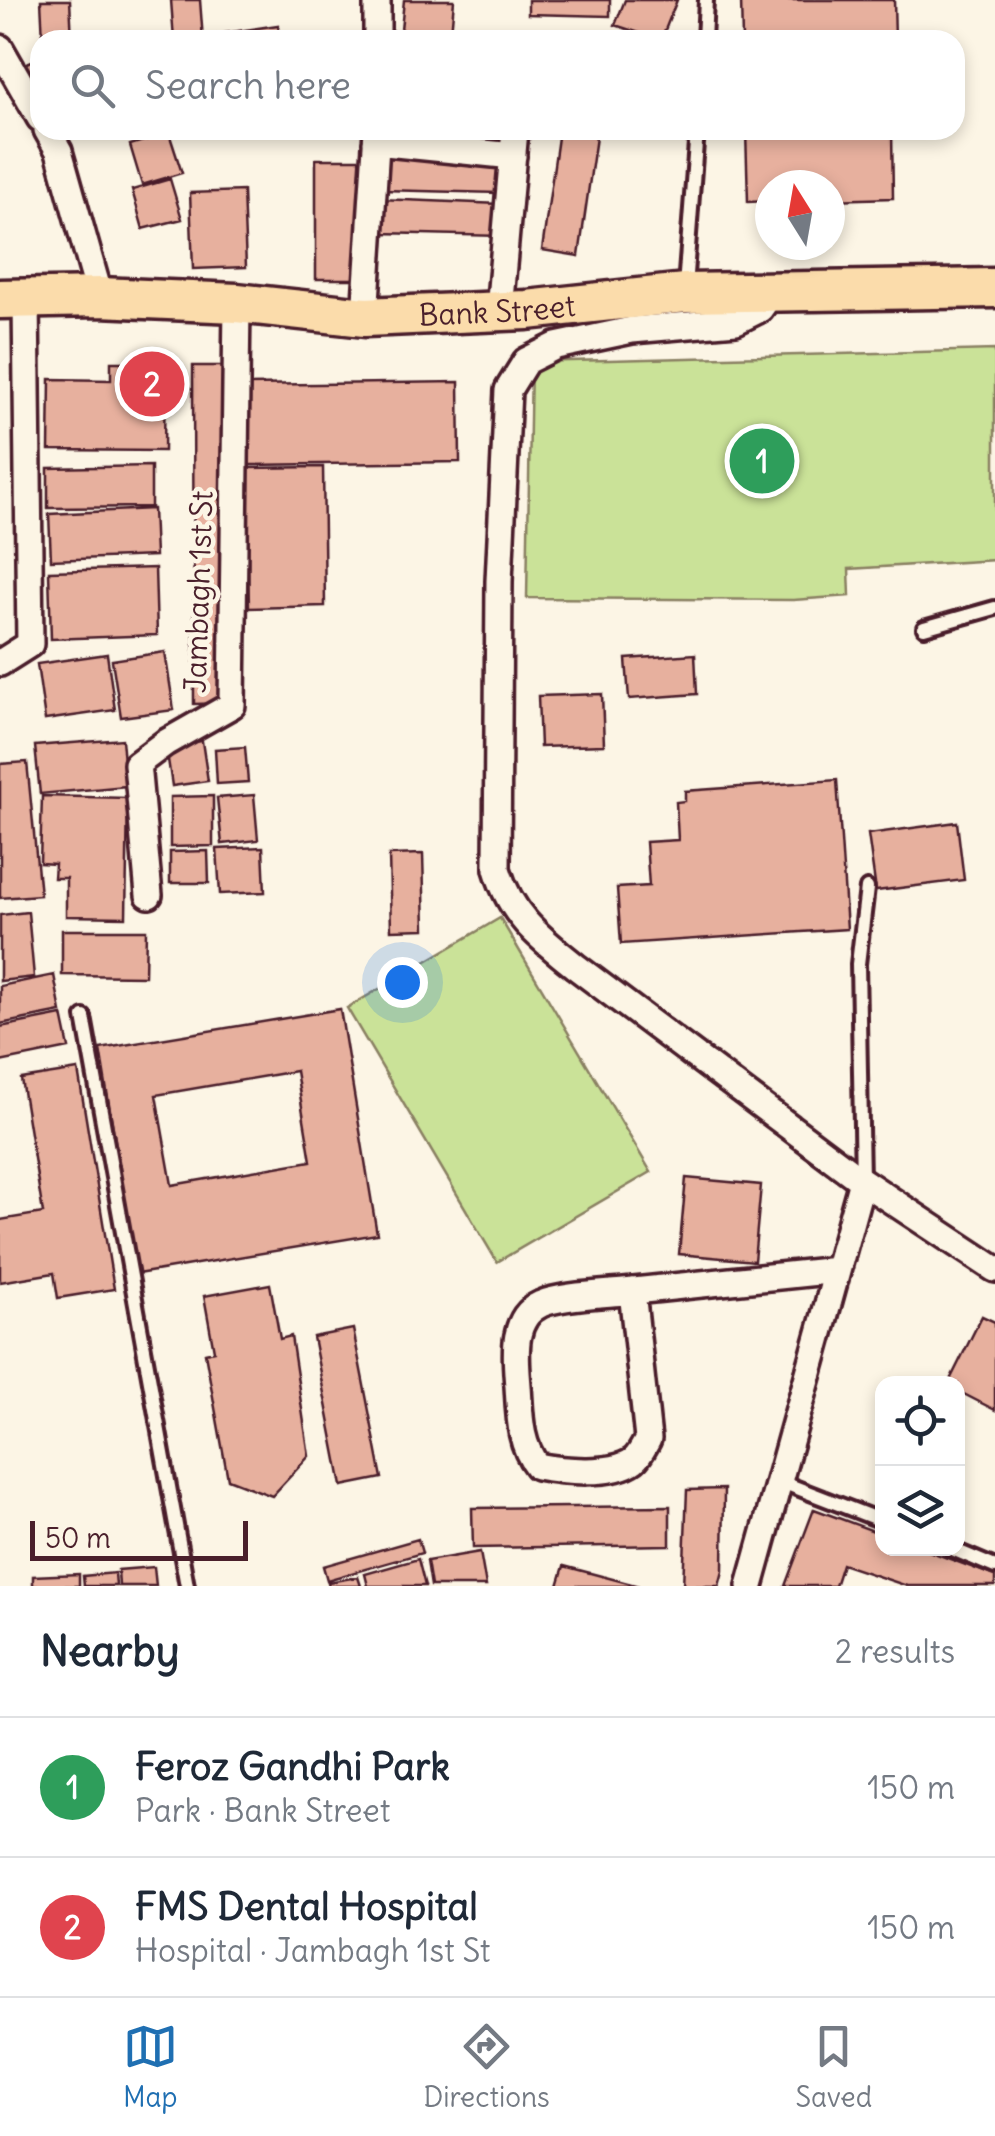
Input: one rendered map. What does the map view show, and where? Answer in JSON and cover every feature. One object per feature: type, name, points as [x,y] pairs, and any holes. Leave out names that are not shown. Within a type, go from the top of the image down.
[{"type":"main road","name":"Bank Street","points":[[13,300],[100,298],[237,303],[365,317],[499,311],[685,293],[995,288]]},
{"type":"street","points":[[377,30],[378,0]]},
{"type":"street","points":[[0,48],[30,100]]},
{"type":"street","points":[[53,140],[100,298]]},
{"type":"street","points":[[365,317],[376,140]]},
{"type":"street","points":[[455,140],[514,143],[499,311]]},
{"type":"street","points":[[773,291],[746,318],[632,330],[556,346],[536,354],[516,374],[508,390],[503,470],[497,870],[505,897],[534,933],[862,1181],[995,1269]]},
{"type":"street","points":[[0,663],[30,644],[13,300]]},
{"type":"street","name":"Jambagh 1st St","points":[[149,895],[137,764],[165,743],[232,705],[237,303]]},
{"type":"street","points":[[750,1586],[862,1181]]},
{"type":"street","points":[[632,1291],[648,1439],[636,1459],[616,1468],[563,1472],[537,1466],[526,1452],[515,1349],[522,1322],[540,1304],[632,1291],[837,1270]]},
{"type":"lane","points":[[704,30],[706,0]]},
{"type":"lane","points":[[685,293],[696,140]]},
{"type":"lane","points":[[924,628],[995,608]]},
{"type":"lane","points":[[862,1181],[858,964],[867,888]]},
{"type":"lane","points":[[84,1018],[187,1586]]},
{"type":"lane","points":[[779,1482],[875,1517]]},
{"type":"lane","points":[[965,1554],[995,1567]]},
{"type":"green space","points":[[995,350],[995,560],[849,569],[850,596],[793,600],[527,598],[531,362]]},
{"type":"green space","points":[[500,918],[651,1172],[497,1262],[347,1008]]},
{"type":"building","points":[[41,0],[70,0],[72,30],[42,30]]},
{"type":"building","points":[[171,0],[200,0],[202,30],[173,30]]},
{"type":"building","points":[[404,0],[454,0],[451,30],[401,30]]},
{"type":"building","points":[[528,0],[610,0],[610,16],[528,14]]},
{"type":"building","points":[[625,0],[677,0],[665,30],[630,30],[615,25]]},
{"type":"building","points":[[741,0],[894,0],[895,30],[742,30]]},
{"type":"building","points":[[278,25],[279,30],[244,30]]},
{"type":"building","points":[[30,62],[30,81],[18,66]]},
{"type":"building","points":[[146,140],[171,140],[182,173],[142,185],[130,145]]},
{"type":"building","points":[[558,140],[596,140],[579,256],[542,250]]},
{"type":"building","points":[[746,140],[892,140],[893,198],[845,200],[845,170],[755,170],[755,202],[748,202]]},
{"type":"building","points":[[391,153],[503,161],[499,193],[382,190]]},
{"type":"building","points":[[316,159],[363,159],[363,279],[316,279]]},
{"type":"building","points":[[170,179],[182,219],[143,229],[132,190]]},
{"type":"building","points":[[243,191],[246,267],[193,269],[190,193]]},
{"type":"building","points":[[379,199],[500,204],[502,236],[381,233]]},
{"type":"building","points":[[111,362],[165,362],[164,451],[49,450],[50,379],[111,380]]},
{"type":"building","points":[[193,366],[226,366],[226,703],[194,704]]},
{"type":"building","points":[[459,382],[460,462],[248,465],[247,385]]},
{"type":"building","points":[[151,466],[151,507],[48,508],[48,468]]},
{"type":"building","points":[[323,467],[325,606],[249,608],[246,468]]},
{"type":"building","points":[[153,509],[155,556],[51,560],[49,514]]},
{"type":"building","points":[[155,568],[157,635],[51,639],[49,571]]},
{"type":"building","points":[[165,652],[174,710],[121,717],[112,660]]},
{"type":"building","points":[[107,654],[115,710],[45,720],[37,664]]},
{"type":"building","points":[[695,654],[697,694],[629,699],[626,659]]},
{"type":"building","points":[[602,694],[604,745],[540,747],[538,696]]},
{"type":"building","points":[[122,739],[126,786],[40,794],[35,746]]},
{"type":"building","points":[[202,741],[208,781],[172,786],[166,746]]},
{"type":"building","points":[[245,747],[248,782],[217,784],[215,749]]},
{"type":"building","points":[[27,762],[40,895],[0,898],[0,764]]},
{"type":"building","points":[[837,780],[847,929],[621,944],[617,888],[649,886],[646,842],[678,840],[676,802],[685,801],[685,791]]},
{"type":"building","points":[[254,795],[258,840],[222,844],[217,798]]},
{"type":"building","points":[[42,796],[128,798],[126,917],[66,916],[66,878],[54,878],[55,864],[40,863]]},
{"type":"building","points":[[213,796],[213,846],[170,847],[170,797]]},
{"type":"building","points":[[957,822],[964,880],[876,891],[868,834]]},
{"type":"building","points":[[263,847],[265,892],[220,894],[217,849]]},
{"type":"building","points":[[208,851],[209,883],[170,883],[170,852]]},
{"type":"building","points":[[423,854],[425,929],[391,930],[389,855]]},
{"type":"building","points":[[28,912],[34,977],[0,981],[0,915]]},
{"type":"building","points":[[62,930],[146,930],[145,976],[62,975]]},
{"type":"building","points":[[54,975],[61,1012],[0,1024],[0,986]]},
{"type":"building","points":[[340,1009],[377,1234],[137,1274],[100,1049]],"holes":[[[296,1071],[311,1161],[172,1185],[156,1095]]]},
{"type":"building","points":[[62,1015],[69,1048],[0,1062],[0,1027]]},
{"type":"building","points":[[78,1070],[114,1289],[58,1298],[54,1273],[0,1282],[0,1220],[43,1213],[21,1079]]},
{"type":"building","points":[[686,1178],[761,1185],[754,1261],[679,1254]]},
{"type":"building","points":[[270,1284],[280,1339],[291,1336],[309,1456],[272,1496],[228,1479],[205,1353],[214,1351],[204,1296]]},
{"type":"building","points":[[982,1316],[995,1322],[995,1410],[965,1395],[965,1376],[952,1376]]},
{"type":"building","points":[[353,1329],[382,1478],[342,1486],[313,1337]]},
{"type":"building","points":[[724,1489],[723,1571],[719,1586],[683,1586],[687,1490]]},
{"type":"building","points":[[670,1506],[670,1545],[473,1548],[472,1508]]},
{"type":"building","points":[[814,1509],[875,1531],[875,1556],[942,1556],[995,1576],[995,1586],[907,1586],[842,1564],[835,1586],[785,1586]]},
{"type":"building","points":[[418,1539],[422,1553],[327,1580],[323,1566]]},
{"type":"building","points":[[480,1552],[486,1586],[431,1586],[427,1561]]},
{"type":"building","points":[[418,1559],[425,1586],[368,1586],[365,1574]]},
{"type":"building","points":[[564,1566],[639,1586],[558,1586]]},
{"type":"building","points":[[154,1567],[156,1586],[119,1586],[118,1570]]},
{"type":"building","points":[[115,1573],[116,1586],[84,1586],[83,1576]]},
{"type":"building","points":[[79,1574],[79,1586],[33,1586],[33,1576]]},
{"type":"building","points":[[358,1577],[361,1586],[329,1586],[328,1582]]},
{"type":"place","name":"FMS Dental Hospital","points":[[152,384]]},
{"type":"place","name":"Feroz Gandhi Park","points":[[762,461]]}]
